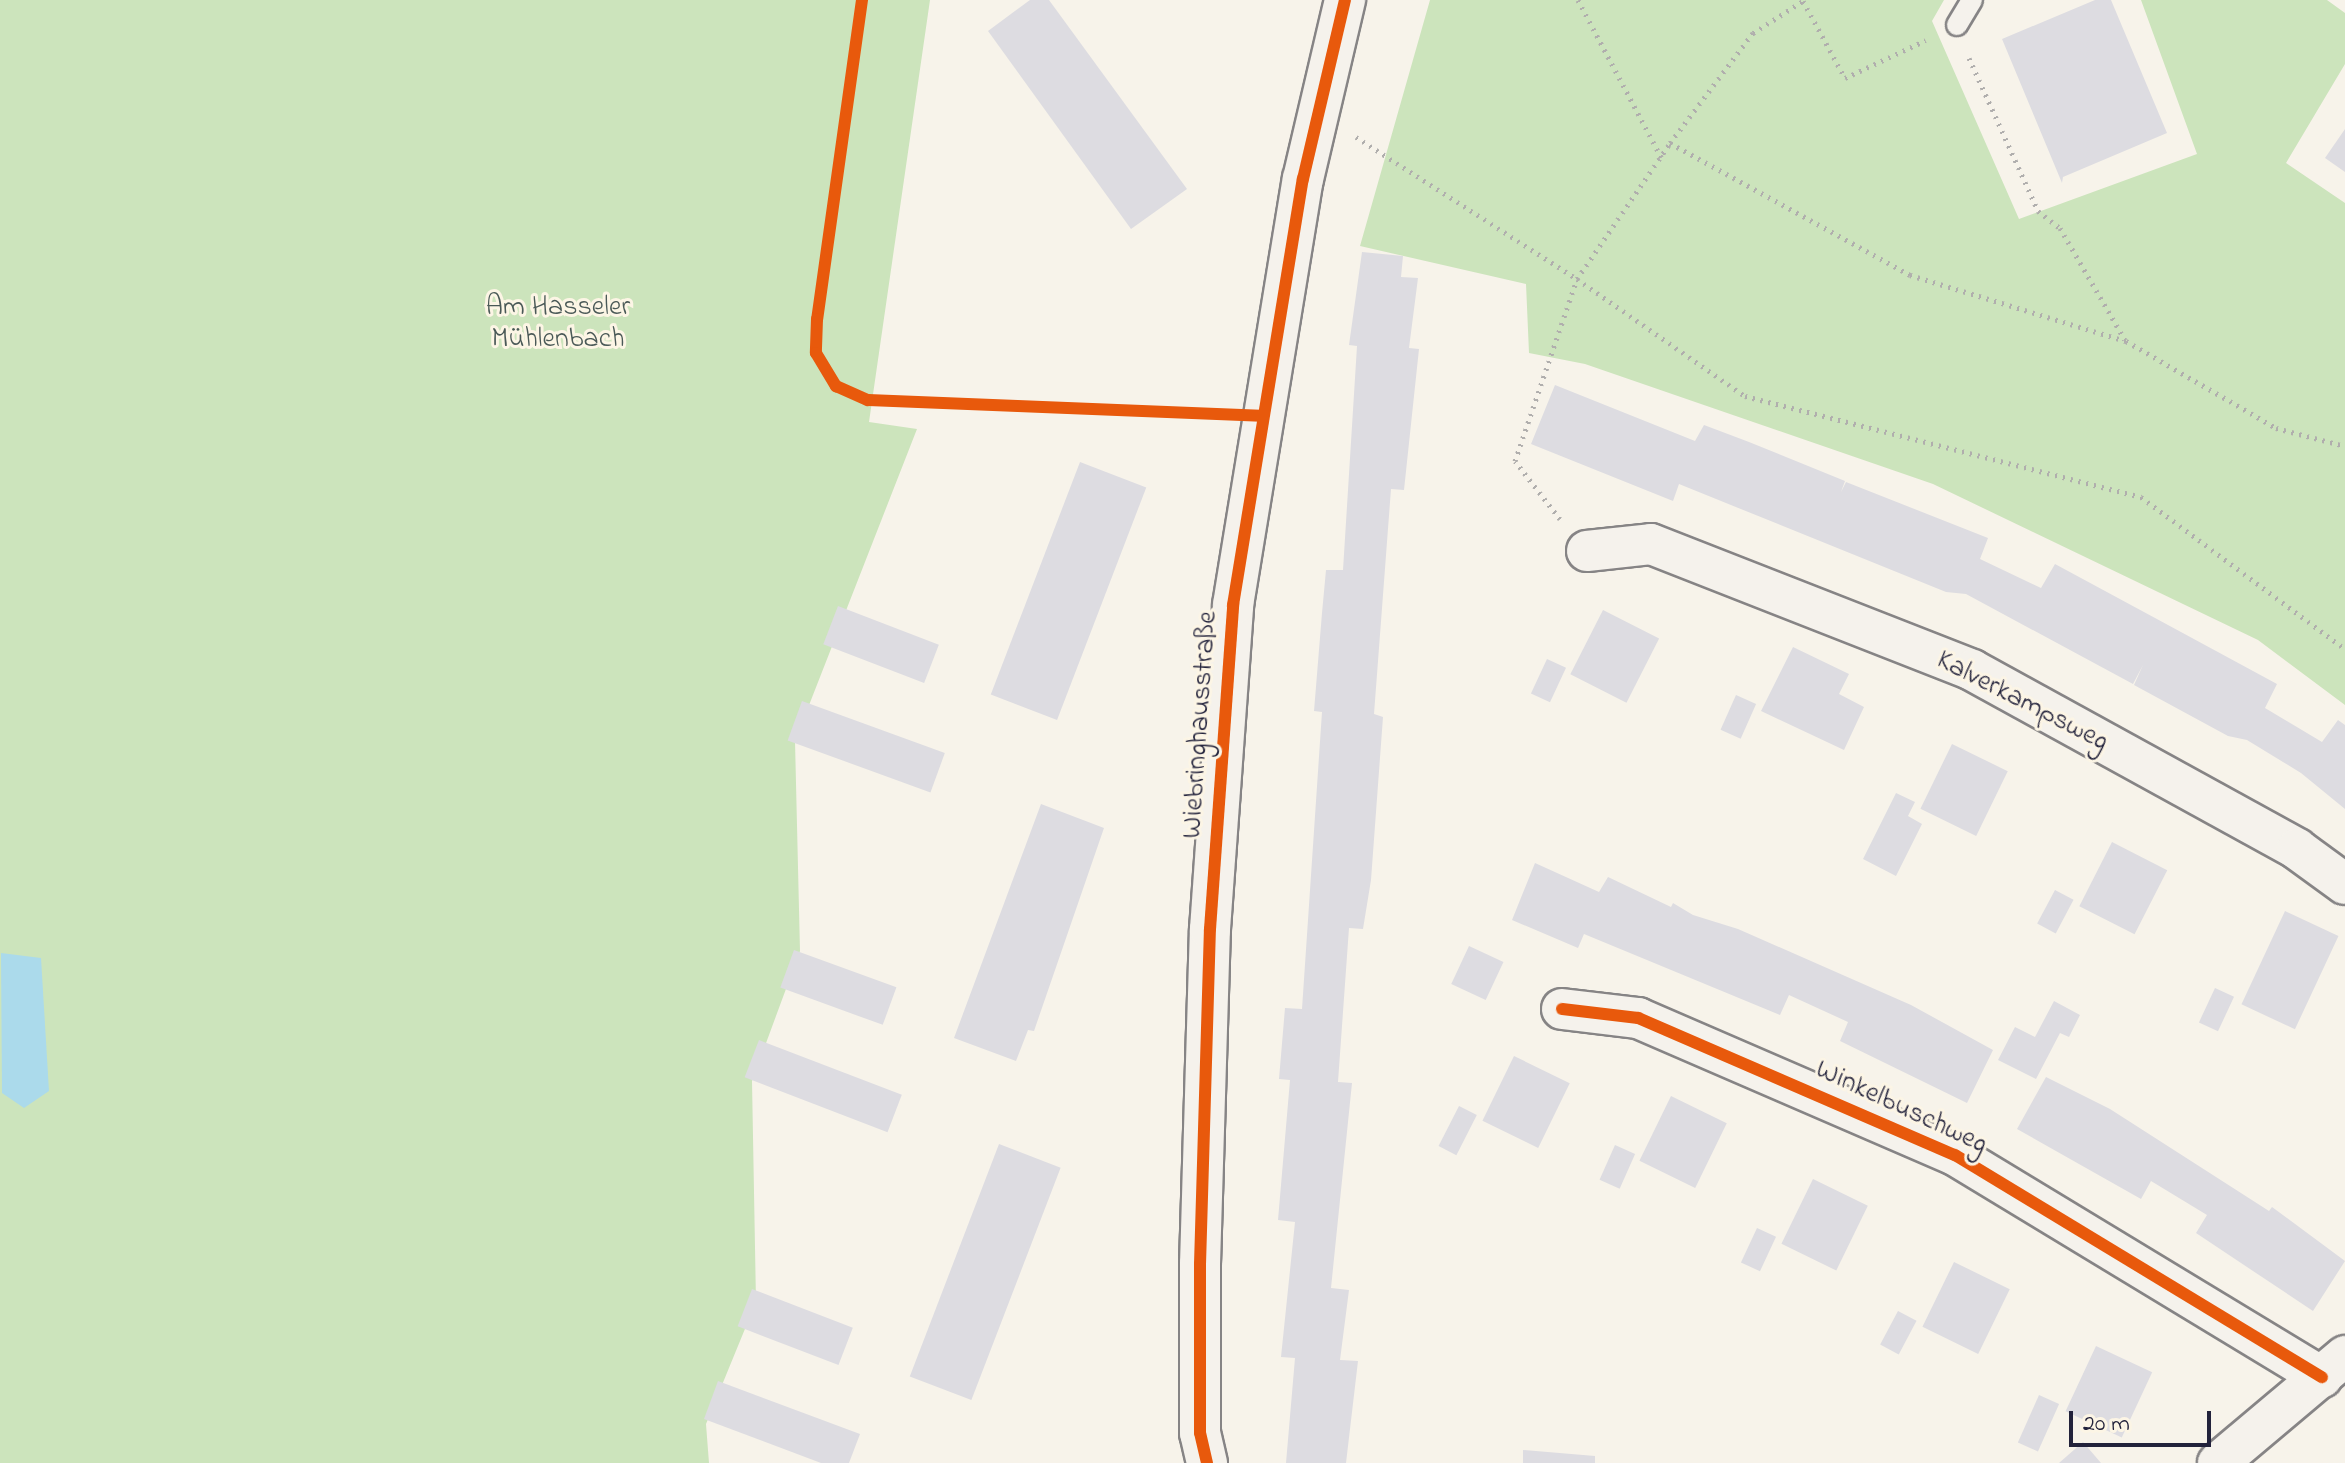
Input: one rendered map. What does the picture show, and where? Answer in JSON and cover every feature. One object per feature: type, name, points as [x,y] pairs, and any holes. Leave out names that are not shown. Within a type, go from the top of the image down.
[{"type":"street","name":"Wiebringhausstraße","points":[[1207,1463],[1200,1433],[1200,1264],[1210,929],[1233,605],[1261,416],[1318,113],[1345,0]]},
{"type":"street","name":"Kalverkampsweg","points":[[1587,551],[1651,544],[1972,670],[2297,849],[2345,884]]},
{"type":"street","name":"Winkelbuschweg","points":[[1562,1009],[1638,1018],[1955,1155],[2334,1366]]},
{"type":"street","points":[[2218,1463],[2334,1366]]},
{"type":"lane","points":[[1957,25],[1972,0]]},
{"type":"path","points":[[862,0],[817,319],[816,353],[836,386],[868,400],[1261,416]]},
{"type":"path","points":[[1578,0],[1661,157]]},
{"type":"path","points":[[1587,551],[1515,461],[1577,279],[1670,143],[1753,33],[1803,1],[1845,78],[1957,25],[2038,211],[2060,228],[2126,341]]},
{"type":"path","points":[[1318,113],[1577,279],[1745,396],[2141,497],[2345,649]]},
{"type":"path","points":[[1670,143],[1910,275],[2126,341],[2276,428],[2345,446]]},
{"type":"green space","name":"Am Hasseler Mühlenbach","points":[[0,0],[930,0],[869,422],[917,429],[795,741],[800,951],[752,1081],[756,1302],[706,1424],[709,1463],[0,1463]]},
{"type":"green space","points":[[1430,0],[1944,0],[1932,21],[2019,219],[2197,154],[2141,0],[2327,0],[2345,13],[2345,64],[2286,163],[2345,203],[2345,705],[2258,640],[1933,484],[1585,364],[1529,353],[1526,284],[1360,246]]},
{"type":"water","points":[[1,953],[41,958],[49,1091],[24,1108],[2,1093]]},
{"type":"building","points":[[1030,0],[1049,0],[1187,189],[1131,229],[988,31]]},
{"type":"building","points":[[2095,0],[2111,0],[2167,133],[2063,177],[2062,183],[2002,39]]},
{"type":"building","points":[[2345,129],[2345,172],[2325,158]]},
{"type":"building","points":[[1362,252],[1403,256],[1401,277],[1418,278],[1409,348],[1419,349],[1404,490],[1391,489],[1374,714],[1383,717],[1371,880],[1363,929],[1349,928],[1338,1082],[1352,1083],[1331,1288],[1349,1290],[1340,1360],[1358,1361],[1346,1463],[1286,1463],[1295,1358],[1281,1357],[1295,1222],[1278,1220],[1290,1080],[1279,1079],[1285,1008],[1302,1009],[1322,712],[1314,711],[1326,570],[1343,570],[1357,346],[1349,345]]},
{"type":"building","points":[[1555,385],[1695,441],[1704,425],[1845,481],[1841,492],[1846,482],[1988,538],[1980,559],[2041,588],[2055,564],[2277,684],[2265,708],[2322,742],[2338,720],[2345,725],[2345,809],[2301,773],[2247,740],[2228,736],[2134,685],[2143,665],[2133,684],[1966,594],[1946,592],[1679,484],[1673,501],[1531,444]]},
{"type":"building","points":[[1080,462],[1146,487],[1057,720],[991,694]]},
{"type":"building","points":[[838,606],[939,645],[924,683],[823,644]]},
{"type":"building","points":[[1603,610],[1659,639],[1626,703],[1570,674]]},
{"type":"building","points":[[1793,647],[1849,674],[1839,694],[1864,707],[1844,750],[1761,711]]},
{"type":"building","points":[[1547,659],[1566,668],[1550,702],[1531,693]]},
{"type":"building","points":[[1736,695],[1756,704],[1741,739],[1721,730]]},
{"type":"building","points":[[802,701],[945,753],[930,792],[788,740]]},
{"type":"building","points":[[1952,744],[2008,771],[1976,836],[1920,809]]},
{"type":"building","points":[[1896,793],[1915,802],[1908,816],[1922,824],[1896,876],[1863,859]]},
{"type":"building","points":[[1041,804],[1104,828],[1034,1031],[1028,1030],[1016,1061],[954,1038]]},
{"type":"building","points":[[2112,842],[2167,870],[2135,934],[2079,906]]},
{"type":"building","points":[[1535,863],[1599,892],[1608,877],[1671,907],[1673,903],[1693,915],[1738,929],[1911,1005],[1993,1050],[1967,1103],[1840,1041],[1848,1022],[1789,995],[1780,1015],[1584,934],[1578,948],[1512,920]]},
{"type":"building","points":[[2055,890],[2074,900],[2056,933],[2037,924]]},
{"type":"building","points":[[2285,911],[2338,936],[2295,1029],[2241,1004]]},
{"type":"building","points":[[1469,946],[1503,962],[1486,1000],[1451,984]]},
{"type":"building","points":[[794,950],[896,987],[883,1025],[780,988]]},
{"type":"building","points":[[2215,988],[2234,997],[2218,1031],[2199,1022]]},
{"type":"building","points":[[2054,1001],[2080,1015],[2069,1037],[2060,1033],[2036,1079],[1998,1060],[2015,1027],[2035,1037]]},
{"type":"building","points":[[759,1040],[902,1095],[888,1132],[745,1077]]},
{"type":"building","points":[[1514,1056],[1570,1083],[1538,1148],[1482,1121]]},
{"type":"building","points":[[2046,1077],[2110,1109],[2269,1211],[2272,1207],[2345,1261],[2313,1311],[2196,1233],[2207,1215],[2151,1181],[2141,1199],[2017,1129]]},
{"type":"building","points":[[1671,1096],[1727,1123],[1695,1188],[1639,1161]]},
{"type":"building","points":[[1459,1106],[1477,1115],[1456,1155],[1439,1146]]},
{"type":"building","points":[[999,1144],[1061,1168],[971,1400],[910,1376]]},
{"type":"building","points":[[1615,1145],[1635,1154],[1620,1189],[1600,1180]]},
{"type":"building","points":[[1813,1179],[1868,1206],[1836,1270],[1781,1244]]},
{"type":"building","points":[[1757,1228],[1776,1237],[1760,1271],[1741,1262]]},
{"type":"building","points":[[1954,1262],[2010,1289],[1978,1354],[1922,1327]]},
{"type":"building","points":[[752,1289],[853,1328],[838,1365],[738,1326]]},
{"type":"building","points":[[1898,1311],[1917,1321],[1899,1354],[1880,1345]]},
{"type":"building","points":[[2096,1346],[2152,1372],[2122,1437],[2066,1411]]},
{"type":"building","points":[[718,1381],[860,1434],[849,1463],[821,1463],[704,1419]]},
{"type":"building","points":[[2039,1395],[2059,1404],[2038,1451],[2018,1443]]},
{"type":"building","points":[[2083,1442],[2101,1463],[2059,1463]]},
{"type":"building","points":[[1523,1450],[1595,1456],[1595,1463],[1523,1463]]},
{"type":"cycle path","points":[[862,0],[817,319],[816,353],[836,386],[868,400],[1261,416]]},
{"type":"cycle path","points":[[1207,1463],[1200,1433],[1200,1264],[1210,929],[1233,605],[1303,179],[1345,0]]},
{"type":"cycle path","points":[[1562,1009],[1638,1018],[1955,1155],[2322,1377]]}]
